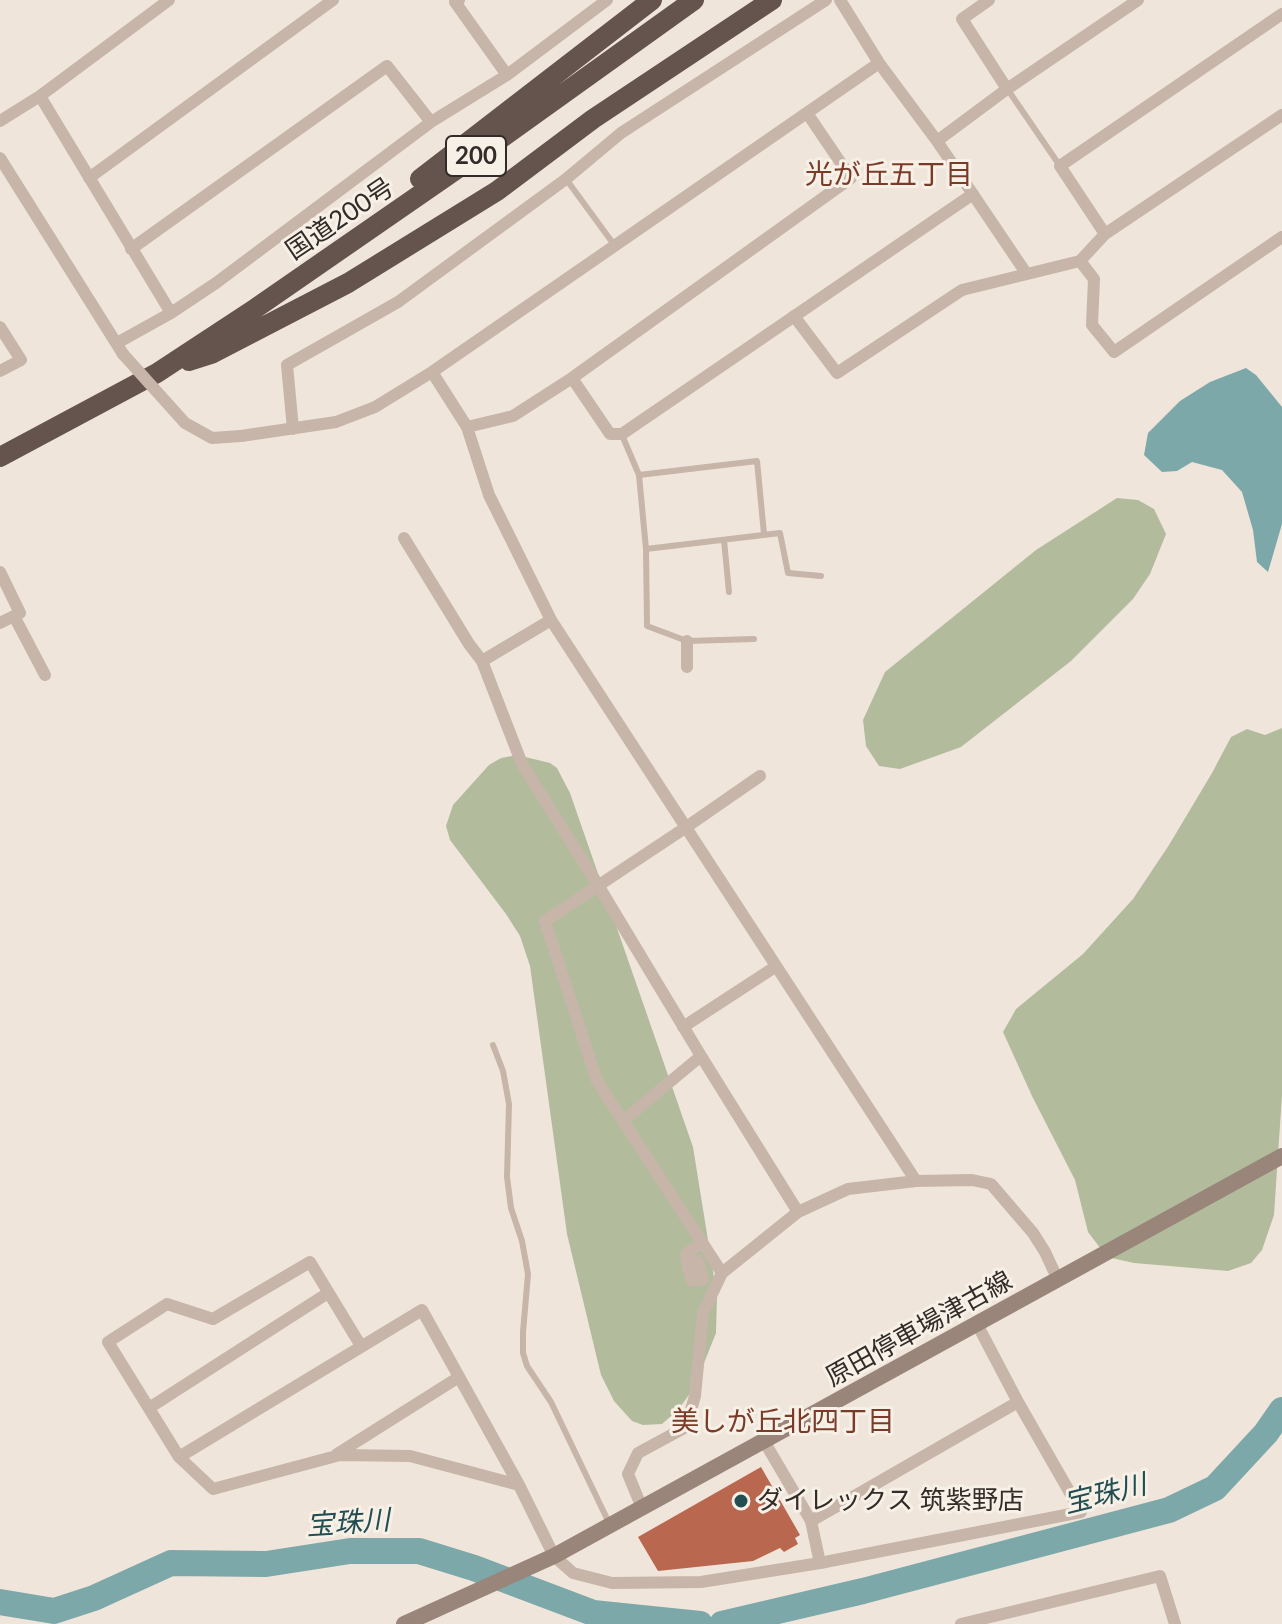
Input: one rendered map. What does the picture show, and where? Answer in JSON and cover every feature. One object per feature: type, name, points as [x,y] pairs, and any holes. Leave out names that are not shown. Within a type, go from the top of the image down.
[{"type":"highway","points":[[256,308],[652,0]]},
{"type":"highway","name":"国道200号","points":[[0,457],[157,373],[256,308],[694,0]]},
{"type":"highway","points":[[157,373],[211,354],[348,283],[497,191],[593,119],[772,0]]},
{"type":"main road","name":"原田停車場津古線","points":[[404,1624],[548,1558],[642,1508],[1282,1156]]},
{"type":"street","points":[[0,121],[40,96],[169,0]]},
{"type":"street","points":[[89,178],[333,0]]},
{"type":"street","points":[[459,0],[455,2],[507,75]]},
{"type":"street","points":[[120,349],[216,283],[431,122],[507,75],[607,0]]},
{"type":"street","points":[[293,429],[287,365],[398,302],[566,179],[621,133],[826,0]]},
{"type":"street","points":[[840,0],[879,63],[937,141],[1026,273]]},
{"type":"street","points":[[989,0],[962,19],[1007,89]]},
{"type":"street","points":[[937,141],[1138,0]]},
{"type":"street","points":[[1105,234],[1060,166],[1282,14]]},
{"type":"street","points":[[0,158],[120,349],[185,423],[212,438],[241,436],[336,422],[375,407],[432,372],[879,63]]},
{"type":"street","points":[[131,249],[387,66],[431,122]]},
{"type":"street","points":[[40,96],[171,313]]},
{"type":"street","points":[[467,427],[513,416],[572,378],[851,178],[807,113]]},
{"type":"street","points":[[794,316],[837,373],[962,290],[1080,261],[1105,234],[1282,115]]},
{"type":"street","points":[[572,378],[610,434],[622,434],[973,194]]},
{"type":"street","points":[[1080,261],[1094,279],[1092,325],[1114,352],[1282,237]]},
{"type":"street","points":[[0,327],[21,360],[0,371]]},
{"type":"street","points":[[432,372],[467,427],[489,495],[551,620],[916,1181]]},
{"type":"street","points":[[404,538],[482,661],[522,764],[798,1212]]},
{"type":"street","points":[[0,572],[20,613],[0,623]]},
{"type":"street","points":[[14,616],[45,675]]},
{"type":"street","points":[[482,661],[551,620]]},
{"type":"street","points":[[687,641],[687,667]]},
{"type":"street","points":[[722,1273],[597,1081],[545,921],[760,776]]},
{"type":"street","points":[[683,1027],[775,967]]},
{"type":"street","points":[[624,1120],[701,1056]]},
{"type":"street","points":[[642,1508],[628,1474],[638,1453],[686,1427],[695,1396],[703,1313],[722,1273],[798,1212],[848,1189],[916,1181],[972,1180],[991,1184],[1033,1233],[1058,1280]]},
{"type":"street","points":[[687,1263],[686,1254],[702,1242]]},
{"type":"street","points":[[361,1346],[310,1262],[213,1319],[167,1304],[108,1342],[179,1457],[213,1489],[340,1455],[410,1456],[519,1485]]},
{"type":"street","points":[[149,1408],[328,1293]]},
{"type":"street","points":[[179,1457],[422,1310],[519,1485],[548,1558],[573,1573],[612,1583],[701,1582],[820,1563],[1081,1512],[977,1324]]},
{"type":"street","points":[[331,1458],[459,1377]]},
{"type":"street","points":[[811,1521],[1018,1402]]},
{"type":"street","points":[[764,1441],[811,1521],[820,1563]]},
{"type":"street","points":[[961,1624],[1160,1576],[1175,1624]]},
{"type":"lane","points":[[1007,89],[1060,166]]},
{"type":"lane","points":[[566,179],[615,246]]},
{"type":"lane","points":[[622,434],[639,475],[646,549],[647,626],[687,641],[754,639]]},
{"type":"lane","points":[[639,475],[757,461],[764,534]]},
{"type":"lane","points":[[646,549],[780,533],[788,573],[821,576]]},
{"type":"lane","points":[[724,540],[729,592]]},
{"type":"lane","points":[[493,1045],[503,1071],[509,1104],[507,1177],[511,1208],[522,1241],[528,1274],[523,1353],[527,1366],[551,1402],[610,1525]]},
{"type":"green space","points":[[1117,498],[1138,500],[1154,509],[1166,534],[1150,574],[1133,599],[1071,661],[961,747],[900,769],[879,766],[866,746],[863,720],[885,672],[1036,550]]},
{"type":"green space","points":[[1282,728],[1282,1095],[1274,1215],[1262,1250],[1251,1263],[1228,1271],[1134,1263],[1107,1257],[1088,1232],[1075,1180],[1003,1032],[1016,1009],[1083,954],[1133,899],[1169,845],[1231,737],[1247,729],[1265,735]]},
{"type":"green space","points":[[517,755],[550,763],[557,768],[570,793],[693,1147],[717,1296],[716,1333],[694,1388],[678,1410],[662,1424],[643,1425],[632,1421],[614,1401],[601,1375],[567,1234],[530,966],[520,936],[450,840],[446,826],[453,805],[489,765],[501,758]]},
{"type":"water","points":[[1246,368],[1256,375],[1282,407],[1282,524],[1268,572],[1257,562],[1253,530],[1242,492],[1222,470],[1192,462],[1177,471],[1162,472],[1144,455],[1148,433],[1180,401],[1210,382]]},
{"type":"building","name":"ダイレックス 筑紫野店","points":[[761,1467],[800,1535],[795,1538],[798,1544],[784,1552],[780,1548],[753,1561],[658,1571],[638,1537]]},
{"type":"waterway","name":"宝珠川","points":[[722,1624],[863,1591],[1169,1510],[1215,1488],[1266,1433],[1282,1410]]},
{"type":"waterway","name":"宝珠川","points":[[0,1602],[54,1611],[94,1598],[171,1563],[266,1564],[350,1551],[419,1551],[474,1568],[593,1613],[700,1624]]},
{"type":"place","name":"ダイレックス 筑紫野店","points":[[741,1501]]},
{"type":"district","name":"光が丘五丁目","points":[[889,175]]},
{"type":"district","name":"美しが丘北四丁目","points":[[783,1422]]}]
